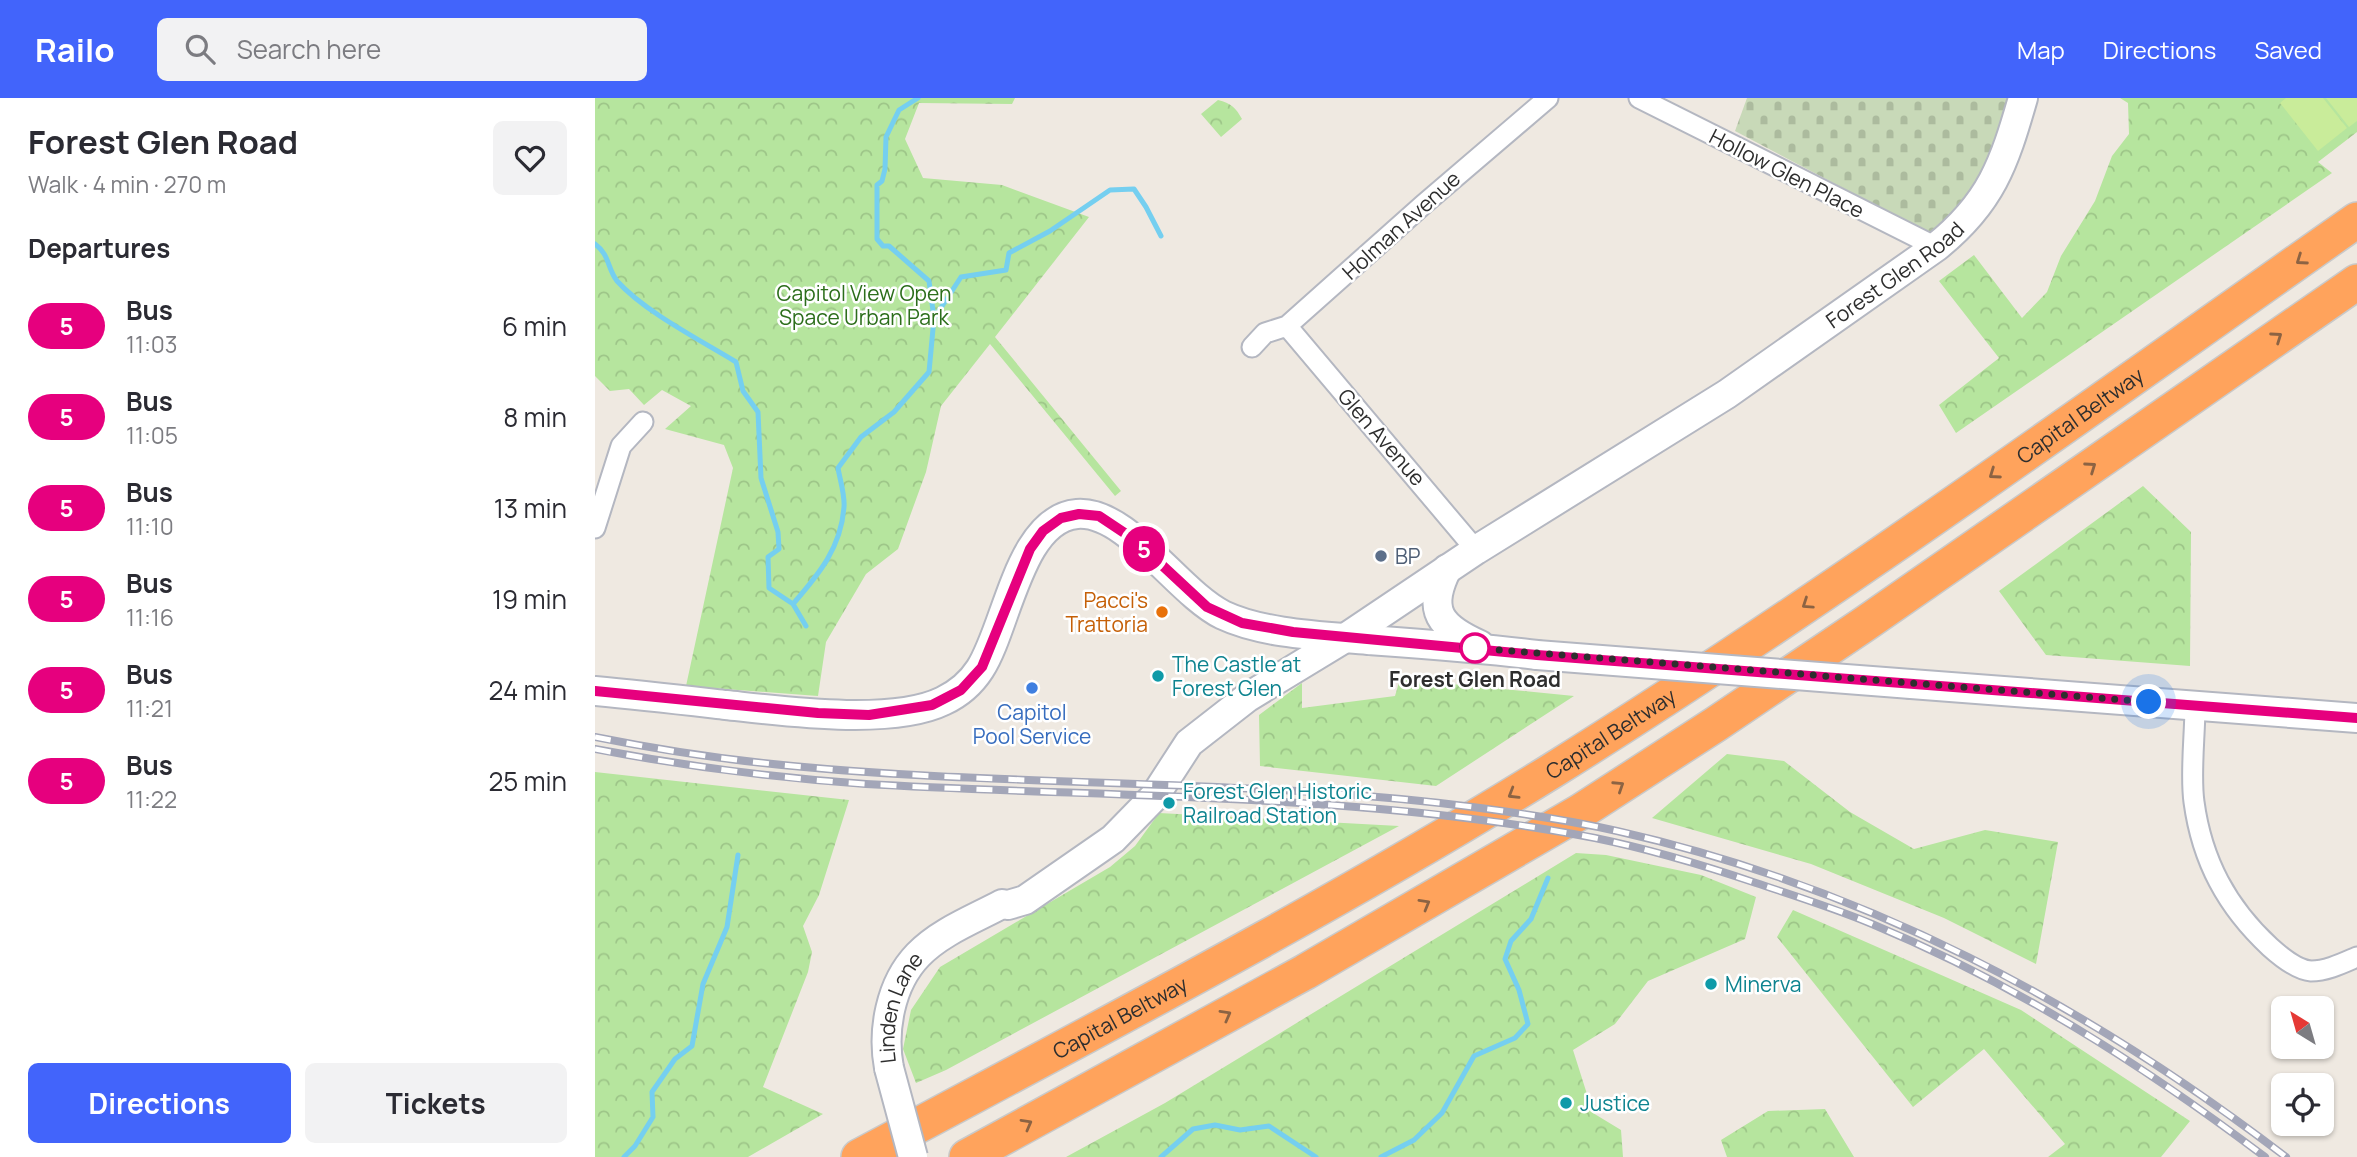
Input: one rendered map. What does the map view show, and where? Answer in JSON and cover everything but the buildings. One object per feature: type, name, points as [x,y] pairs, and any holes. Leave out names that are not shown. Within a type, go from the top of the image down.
[{"type":"highway","name":"Capital Beltway","points":[[859,1157],[1280,931],[1549,772],[1838,583],[2357,220]]},
{"type":"highway","points":[[967,1157],[1305,972],[1580,812],[1866,623],[2357,282]]},
{"type":"main road","name":"Forest Glen Road","points":[[1190,734],[1228,703],[1248,697],[1345,638],[1476,550],[1727,394],[1936,247],[1960,228],[1976,210],[1992,184],[2003,160],[2023,98]]},
{"type":"main road","points":[[595,691],[818,713],[869,715],[932,705],[961,690],[982,667],[1030,549],[1043,531],[1061,518],[1079,514],[1099,516],[1111,523],[1135,540],[1207,607],[1252,625],[1345,638],[1537,655],[2357,718]]},
{"type":"main road","points":[[1447,569],[1437,589],[1436,601],[1441,615],[1451,629],[1488,649]]},
{"type":"main road","name":"Linden Lane","points":[[913,1157],[885,1048],[886,1028],[897,990],[916,956],[938,939],[1002,904],[1025,900],[1113,839],[1154,797],[1190,734]]},
{"type":"street","name":"Holman Avenue","points":[[1252,347],[1265,333],[1287,326],[1548,98]]},
{"type":"street","name":"Hollow Glen Place","points":[[1639,98],[1936,247]]},
{"type":"street","name":"Glen Avenue","points":[[1287,326],[1476,550]]},
{"type":"street","points":[[595,528],[621,446],[643,422]]},
{"type":"street","points":[[2195,706],[2194,802],[2208,860],[2228,901],[2247,925],[2282,957],[2309,971],[2332,967],[2357,957]]},
{"type":"green space","name":"Capitol View Open Space Urban Park","points":[[595,98],[1015,98],[1012,104],[919,103],[905,139],[923,178],[1002,185],[1089,217],[995,337],[1121,491],[1115,496],[990,344],[941,406],[926,472],[898,549],[866,574],[826,642],[818,696],[686,686],[733,468],[724,445],[665,429],[691,406],[662,390],[644,405],[629,389],[610,391],[595,376]]},
{"type":"green space","points":[[1747,98],[2010,98],[1988,162],[1967,201],[1934,236],[1735,131]]},
{"type":"green space","points":[[2120,98],[2357,98],[2357,132],[2318,162],[2332,173],[1956,433],[1939,405],[1999,358],[1939,281],[1974,255],[2022,318],[2047,292],[2061,256],[2095,201],[2112,156],[2129,134],[2128,103]]},
{"type":"green space","points":[[2286,98],[2323,98],[2347,128],[2318,151],[2280,103]]},
{"type":"green space","points":[[2326,98],[2357,98],[2357,121],[2349,127]]},
{"type":"green space","points":[[1218,100],[1233,106],[1242,119],[1221,137],[1201,114]]},
{"type":"green space","points":[[2143,486],[2191,532],[2190,666],[2046,655],[1999,591]]},
{"type":"green space","points":[[1400,679],[1574,696],[1436,786],[1260,766],[1259,715],[1302,683],[1302,708],[1395,696]]},
{"type":"green space","points":[[1727,754],[1784,761],[1850,812],[1914,849],[1985,830],[2058,842],[2036,964],[1944,918],[1811,864],[1652,818]]},
{"type":"green space","points":[[595,772],[849,800],[819,895],[803,926],[812,952],[808,972],[763,1087],[823,1114],[748,1157],[595,1157]]},
{"type":"green space","points":[[1159,813],[1399,826],[946,1070],[916,1083],[903,1049],[911,1010],[940,967],[1110,867],[1135,846]]},
{"type":"green space","points":[[1576,853],[1606,855],[1701,875],[1756,897],[1745,939],[1648,981],[1615,1024],[1573,1050],[1593,1113],[1621,1130],[1623,1157],[1066,1157],[1165,1103]]},
{"type":"green space","points":[[1793,910],[2021,1010],[2190,1121],[2161,1157],[2048,1157],[2065,1144],[1984,1049],[1913,1107],[1777,937]]},
{"type":"green space","points":[[1825,1109],[1854,1157],[1727,1157],[1721,1140],[1768,1111]]},
{"type":"waterway","points":[[793,604],[820,571],[838,535],[844,502],[838,468],[861,437],[894,412],[929,372],[934,318],[929,281],[877,239],[877,185],[882,181],[885,169],[886,137],[899,110],[918,98]]},
{"type":"waterway","points":[[935,317],[961,277],[1006,270],[1009,253],[1050,231],[1110,190],[1134,189],[1161,236]]},
{"type":"waterway","points":[[595,244],[606,257],[617,281],[642,304],[736,362],[743,391],[758,412],[761,478],[778,532],[779,549],[768,557],[769,588],[793,604],[806,626]]},
{"type":"waterway","points":[[624,1157],[635,1146],[653,1117],[652,1092],[675,1059],[692,1046],[703,984],[727,927],[738,855]]},
{"type":"waterway","points":[[1381,1157],[1414,1140],[1442,1113],[1474,1056],[1515,1038],[1528,1024],[1519,990],[1505,959],[1511,941],[1531,919],[1548,878]]},
{"type":"waterway","points":[[1161,1157],[1193,1129],[1215,1125],[1240,1130],[1269,1126],[1316,1157]]},
{"type":"railway","points":[[595,737],[720,758],[847,771],[1356,795],[1507,812],[1617,831],[1709,855],[1798,884],[1884,918],[1969,957],[2051,1001],[2131,1049],[2286,1157]]},
{"type":"railway","points":[[595,749],[730,771],[866,784],[1232,799],[1414,812],[1505,823],[1635,847],[1800,897],[1872,924],[1976,972],[2027,999],[2124,1058],[2265,1157]]},
{"type":"bus line","name":"5","points":[[595,691],[767,709],[869,715],[915,709],[943,701],[961,690],[982,667],[1030,549],[1043,531],[1061,518],[1079,514],[1099,516],[1135,540],[1207,607],[1242,623],[1293,632],[1537,655],[2357,718]]},
{"type":"place","name":"BP","points":[[1381,556]]},
{"type":"place","name":"Pacci's Trattoria","points":[[1162,612]]},
{"type":"place","name":"Forest Glen Road","points":[[1475,648]]},
{"type":"place","name":"The Castle at Forest Glen","points":[[1158,676]]},
{"type":"place","name":"Capitol Pool Service","points":[[1032,688]]},
{"type":"place","name":"Forest Glen Historic Railroad Station","points":[[1169,803]]},
{"type":"place","name":"Minerva","points":[[1711,984]]},
{"type":"place","name":"Justice","points":[[1566,1103]]},
{"type":"route","points":[[1475,648],[1462,647],[2149,702]]}]
